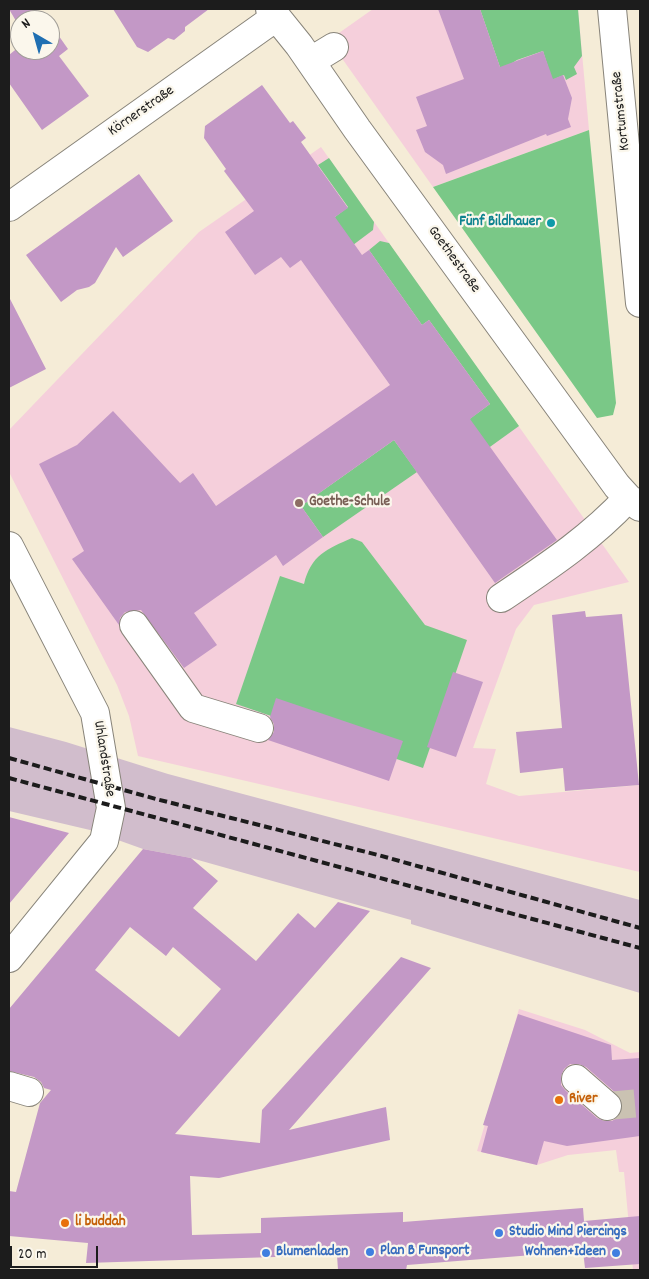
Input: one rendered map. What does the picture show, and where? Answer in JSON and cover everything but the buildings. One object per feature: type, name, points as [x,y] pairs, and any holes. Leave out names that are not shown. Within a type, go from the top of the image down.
[{"type":"street","name":"Kortumstraße","points":[[612,9],[640,303]]},
{"type":"street","name":"Goethestraße","points":[[273,13],[311,61],[377,157],[634,503]]},
{"type":"street","name":"Körnerstraße","points":[[9,207],[273,13]]},
{"type":"street","points":[[311,61],[334,48]]},
{"type":"street","points":[[501,598],[566,554],[634,503]]},
{"type":"street","name":"Uhlandstraße","points":[[9,546],[95,713],[111,808],[104,841],[9,958]]},
{"type":"street","points":[[134,625],[193,708],[259,728]]},
{"type":"street","points":[[576,1079],[607,1106]]},
{"type":"shaded area","points":[[373,9],[578,9],[589,130],[433,187],[329,40]]},
{"type":"shaded area","name":"Goethe-Schule","points":[[321,147],[629,582],[534,605],[516,629],[473,748],[496,749],[486,784],[519,796],[640,785],[640,872],[138,756],[129,716],[117,685],[9,472],[9,430],[199,232]]},
{"type":"shaded area","points":[[9,727],[66,742],[168,774],[640,900],[640,993],[411,924],[411,920],[191,858],[143,849],[90,830],[9,811]]},
{"type":"shaded area","points":[[519,1009],[585,1030],[630,1053],[640,1052],[640,1270],[633,1270],[624,1172],[619,1172],[616,1150],[568,1155],[537,1165],[477,1151]]},
{"type":"green space","points":[[480,9],[578,9],[582,56],[574,67],[577,74],[566,80],[564,75],[552,80],[543,51],[517,60],[501,70]]},
{"type":"green space","points":[[589,130],[616,403],[613,415],[597,418],[433,187]]},
{"type":"green space","points":[[329,158],[374,222],[373,230],[337,257],[335,217],[348,207],[318,165]]},
{"type":"green space","points":[[380,241],[389,243],[519,426],[469,462],[449,434],[490,404],[429,320],[422,325],[369,250]]},
{"type":"green space","points":[[394,440],[417,472],[323,537],[301,506]]},
{"type":"green space","points":[[352,538],[362,542],[425,625],[467,640],[423,768],[236,704],[280,576],[304,584],[311,566],[321,554]]},
{"type":"tunnel","points":[[607,1106],[640,1103]]},
{"type":"railway","points":[[9,758],[156,799],[378,855],[640,928]]},
{"type":"railway","points":[[9,778],[640,948]]},
{"type":"place","name":"Fünf Bildhauer","points":[[551,223]]},
{"type":"place","name":"Goethe-Schule","points":[[299,503]]},
{"type":"place","name":"River","points":[[559,1100]]},
{"type":"place","name":"li buddah","points":[[65,1223]]},
{"type":"place","name":"Studio Mind Piercings","points":[[499,1233]]},
{"type":"place","name":"Plan B Funsport","points":[[370,1252]]},
{"type":"place","name":"Blumenladen","points":[[266,1253]]},
{"type":"place","name":"Wohnen+Ideen","points":[[616,1253]]}]
